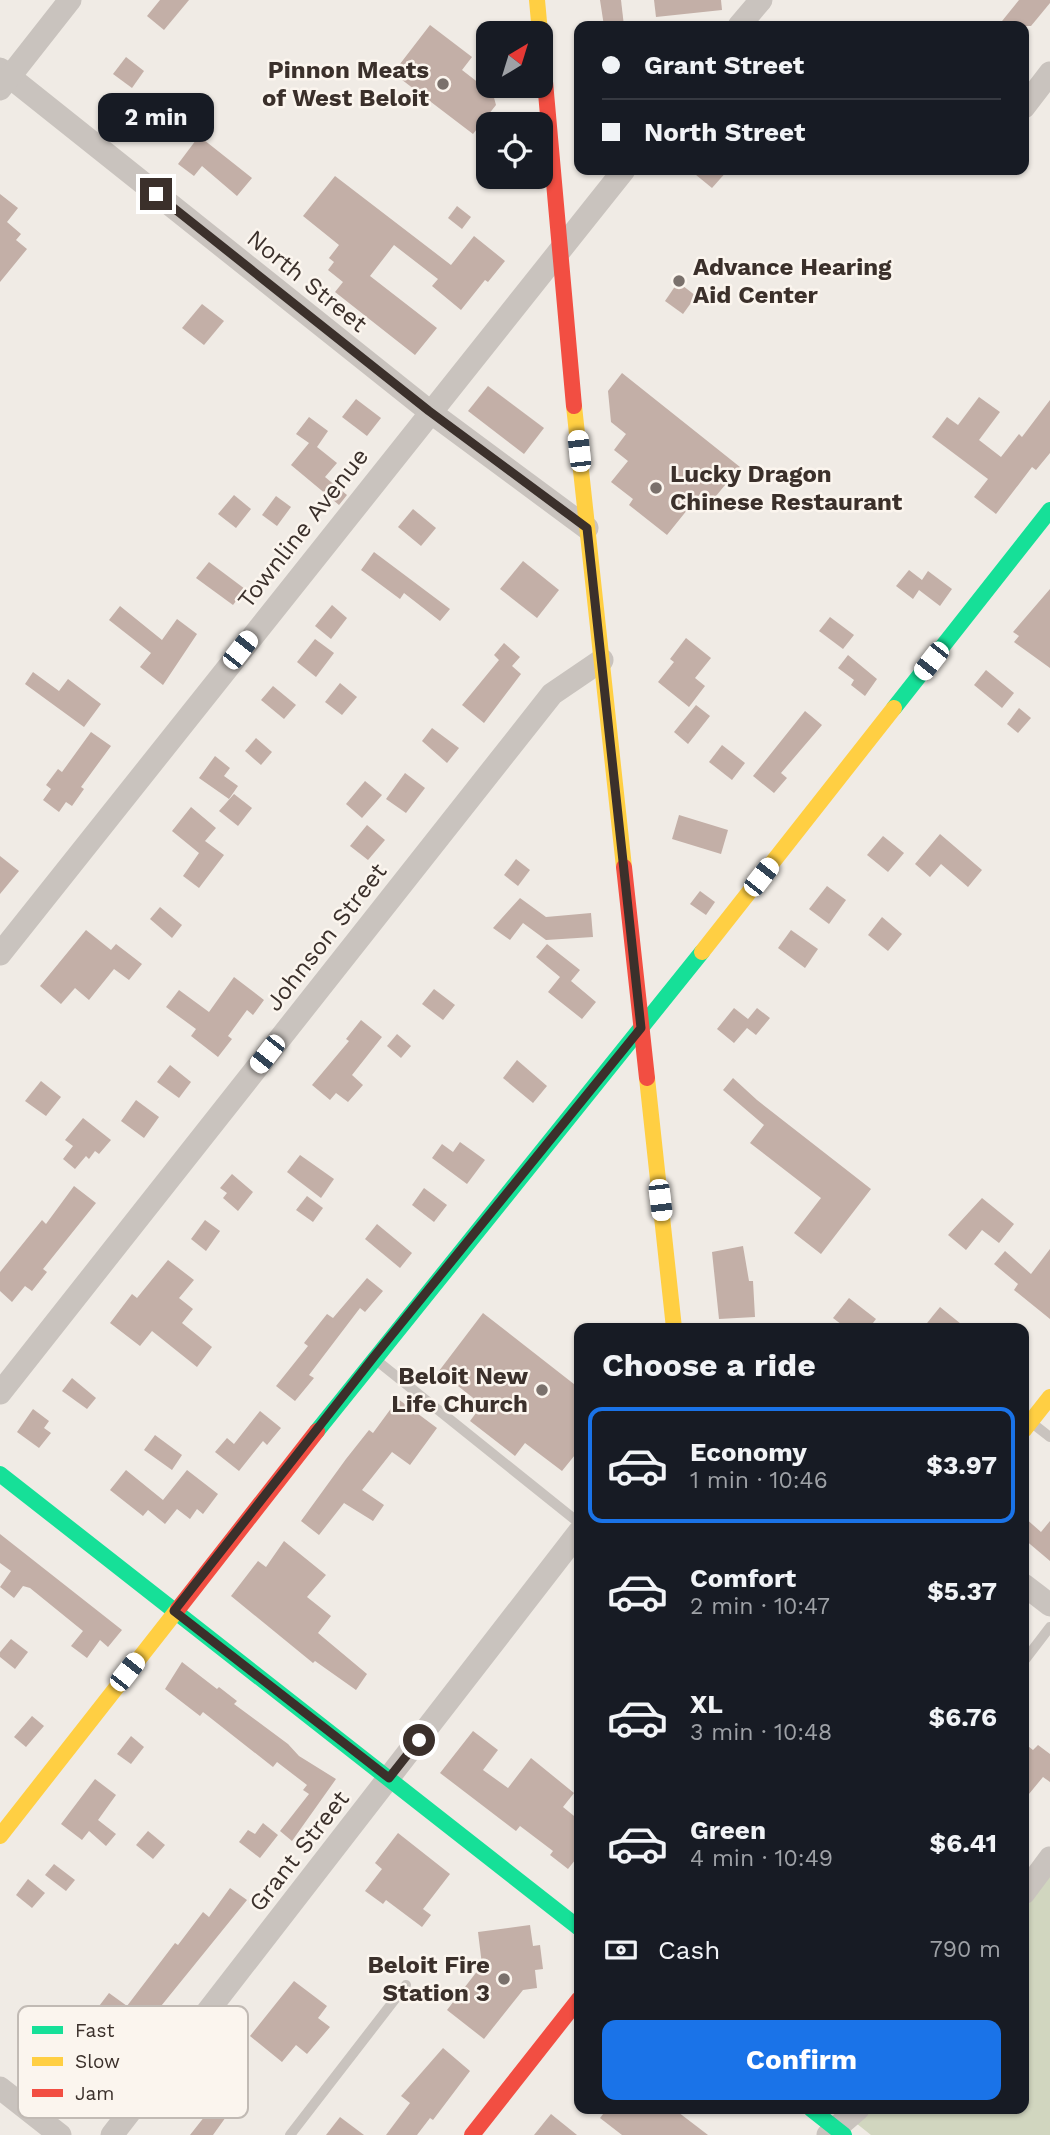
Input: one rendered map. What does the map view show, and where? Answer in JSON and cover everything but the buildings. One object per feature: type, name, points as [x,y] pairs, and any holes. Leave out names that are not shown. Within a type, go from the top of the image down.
[{"type":"main road","points":[[537,0],[539,21]]},
{"type":"main road","points":[[546,98],[587,528],[673,1323]]},
{"type":"main road","points":[[0,1836],[373,1358],[641,1028],[1050,510]]},
{"type":"main road","points":[[1029,1423],[1050,1397]]},
{"type":"main road","points":[[0,1474],[574,1924]]},
{"type":"main road","points":[[472,2135],[574,2005]]},
{"type":"main road","points":[[816,2114],[836,2133]]},
{"type":"street","points":[[3,78],[70,0]]},
{"type":"street","points":[[744,21],[761,0]]},
{"type":"street","points":[[1029,100],[1050,73]]},
{"type":"street","name":"North Street","points":[[3,78],[429,411],[587,528]]},
{"type":"street","name":"Townline Avenue","points":[[0,954],[429,411],[620,175]]},
{"type":"street","name":"Johnson Street","points":[[0,1392],[546,701],[565,682],[602,660]]},
{"type":"street","name":"Grant Street","points":[[212,2006],[574,1538]]},
{"type":"street","points":[[1029,1588],[1050,1605]]},
{"type":"street","points":[[1029,1886],[1050,1858]]},
{"type":"street","points":[[0,2088],[18,2102]]},
{"type":"street","points":[[836,2133],[853,2114]]},
{"type":"street","points":[[38,2118],[60,2135]]},
{"type":"street","name":"Grant Street","points":[[112,2135],[125,2118]]},
{"type":"lane","points":[[373,1358],[574,1519]]},
{"type":"lane","points":[[1029,1427],[1050,1437]]},
{"type":"lane","points":[[1029,1654],[1050,1627]]},
{"type":"lane","points":[[290,2135],[405,1985]]},
{"type":"green space","points":[[1050,1876],[1050,2135],[871,2135],[856,2123],[863,2114],[1029,2114],[1029,1903]]},
{"type":"traffic: fast","points":[[894,708],[1050,510]]},
{"type":"traffic: fast","points":[[317,1431],[702,952]]},
{"type":"traffic: fast","points":[[0,1474],[574,1924]]},
{"type":"traffic: fast","points":[[817,2114],[844,2135]]},
{"type":"traffic: slow","points":[[537,0],[539,21]]},
{"type":"traffic: slow","points":[[574,406],[624,867]]},
{"type":"traffic: slow","points":[[702,952],[894,708]]},
{"type":"traffic: slow","points":[[647,1078],[673,1323]]},
{"type":"traffic: slow","points":[[1029,1424],[1050,1397]]},
{"type":"traffic: slow","points":[[0,1836],[178,1609]]},
{"type":"traffic: jam","points":[[546,98],[574,406]]},
{"type":"traffic: jam","points":[[624,867],[647,1078]]},
{"type":"traffic: jam","points":[[178,1609],[317,1431]]},
{"type":"traffic: jam","points":[[472,2135],[574,2005]]},
{"type":"place","name":"Pinnon Meats of West Beloit","points":[[443,84]]},
{"type":"place","name":"Advance Hearing Aid Center","points":[[679,281]]},
{"type":"place","name":"Lucky Dragon Chinese Restaurant","points":[[656,488]]},
{"type":"place","name":"Beloit New Life Church","points":[[542,1390]]},
{"type":"place","name":"Beloit Fire Station 3","points":[[504,1979]]},
{"type":"route","points":[[156,194],[429,411],[587,528],[641,1028],[579,1108],[373,1358],[174,1611],[389,1778],[419,1740]]}]
